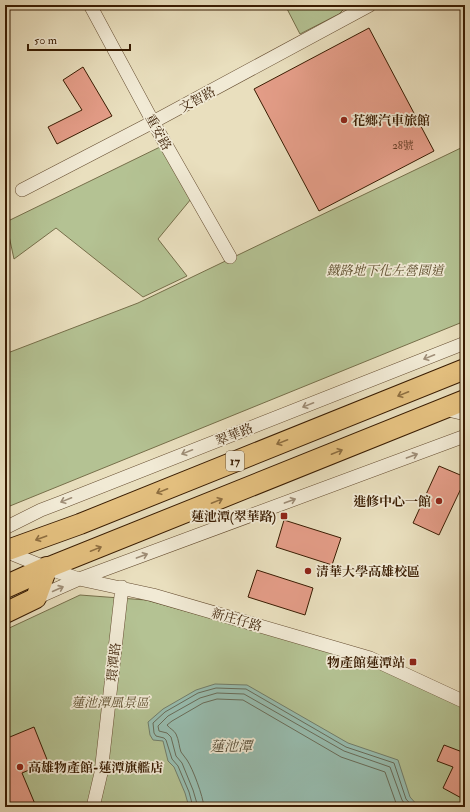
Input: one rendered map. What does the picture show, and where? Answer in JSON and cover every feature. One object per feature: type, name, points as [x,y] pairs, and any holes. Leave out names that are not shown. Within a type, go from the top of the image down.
[{"type":"highway","points":[[5,587],[47,568]]},
{"type":"main road","name":"翠華路","points":[[5,551],[80,524],[465,369]]},
{"type":"main road","name":"17","points":[[47,568],[465,400]]},
{"type":"main road","points":[[5,613],[36,598],[47,568]]},
{"type":"street","name":"重安路","points":[[90,5],[153,122],[230,257]]},
{"type":"street","name":"文智路","points":[[22,190],[153,122],[369,5]]},
{"type":"street","name":"翠華路","points":[[5,528],[41,510],[465,343]]},
{"type":"street","points":[[444,409],[465,414]]},
{"type":"street","points":[[36,598],[79,579],[463,435]]},
{"type":"street","name":"新庄仔路","points":[[5,551],[79,579],[122,587],[160,597],[370,658],[465,702]]},
{"type":"street","name":"環潭路","points":[[93,807],[101,773],[122,587]]},
{"type":"green space","points":[[285,5],[345,5],[345,8],[339,14],[300,34]]},
{"type":"green space","points":[[162,146],[191,199],[158,239],[187,276],[143,297],[56,228],[14,259],[6,222]]},
{"type":"green space","name":"鐵路地下化左營園道","points":[[465,146],[465,321],[5,508],[5,354],[138,303]]},
{"type":"green space","name":"蓮池潭風景區","points":[[80,595],[146,600],[350,657],[383,670],[465,708],[465,807],[5,807],[5,630]]},
{"type":"water","name":"蓮池潭","points":[[215,684],[247,685],[348,743],[398,760],[410,797],[419,807],[189,807],[174,767],[168,761],[163,741],[153,740],[150,735],[148,722],[163,709],[196,690]]},
{"type":"building","name":"花鄉汽車旅館","points":[[369,28],[434,151],[319,211],[254,89]]},
{"type":"building","points":[[83,67],[112,116],[57,144],[48,127],[82,110],[63,80]]},
{"type":"building","name":"進修中心一館","points":[[439,466],[465,477],[465,480],[439,535],[413,523]]},
{"type":"building","name":"進修中心一館","points":[[284,520],[341,538],[332,565],[276,547]]},
{"type":"building","points":[[257,570],[313,588],[305,615],[248,597]]},
{"type":"building","name":"高雄物產館-蓮潭旗艦店","points":[[34,727],[48,762],[22,773],[35,804],[29,807],[5,807],[5,739]]},
{"type":"building","points":[[444,745],[465,753],[465,800],[443,788],[453,767],[437,761]]},
{"type":"place","name":"花鄉汽車旅館","points":[[344,120]]},
{"type":"place","name":"進修中心一館","points":[[439,501]]},
{"type":"place","name":"蓮池潭(翠華路)","points":[[284,516]]},
{"type":"place","name":"清華大學高雄校區","points":[[308,571]]},
{"type":"place","name":"物產館蓮潭站","points":[[413,662]]},
{"type":"place","name":"高雄物產館-蓮潭旗艦店","points":[[20,767]]}]
